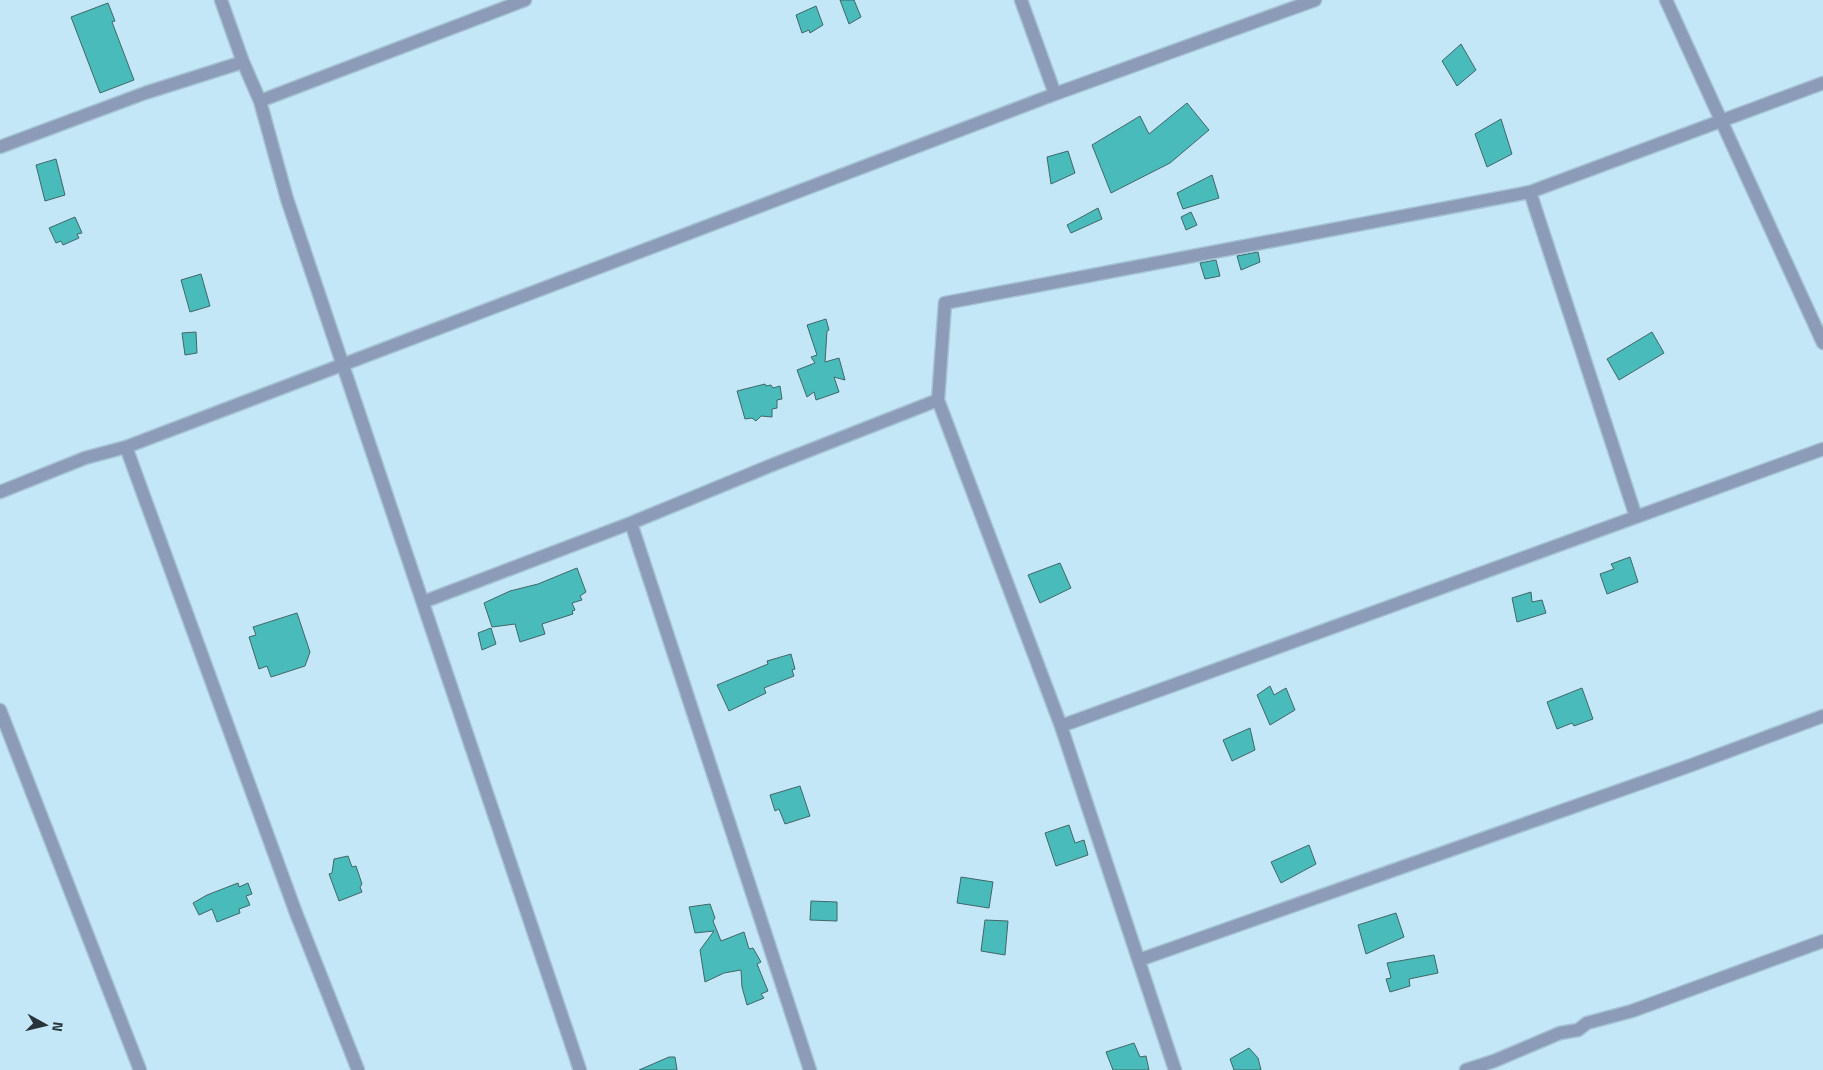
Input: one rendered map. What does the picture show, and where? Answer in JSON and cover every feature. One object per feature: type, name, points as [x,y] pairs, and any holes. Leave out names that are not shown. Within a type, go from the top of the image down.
[{"type":"street","points":[[221,0],[260,101],[287,199],[580,1070]]},
{"type":"street","points":[[260,101],[525,0]]},
{"type":"street","points":[[1021,0],[1055,94]]},
{"type":"street","points":[[0,492],[85,458],[126,447],[1055,94],[1315,0]]},
{"type":"street","points":[[1666,0],[1823,343]]},
{"type":"street","points":[[0,147],[144,93],[244,62]]},
{"type":"street","points":[[1175,1070],[1061,726],[938,400],[945,303],[1530,192],[1823,83]]},
{"type":"street","points":[[1530,192],[1636,517]]},
{"type":"street","points":[[424,602],[631,523],[938,400]]},
{"type":"street","points":[[126,447],[296,913],[358,1070]]},
{"type":"street","points":[[1061,726],[1823,449]]},
{"type":"street","points":[[631,523],[810,1070]]},
{"type":"street","points":[[0,710],[140,1070]]},
{"type":"street","points":[[1140,960],[1689,766],[1823,716]]},
{"type":"street","points":[[1466,1070],[1494,1061],[1560,1033],[1578,1030],[1587,1023],[1632,1011],[1822,944]]},
{"type":"building","points":[[840,0],[854,0],[861,17],[849,24]]},
{"type":"building","points":[[108,3],[115,21],[112,22],[134,80],[100,93],[71,17]]},
{"type":"building","points":[[816,6],[823,25],[810,33],[809,30],[802,33],[796,15]]},
{"type":"building","points":[[1461,44],[1476,70],[1457,86],[1442,61]]},
{"type":"building","points":[[1187,103],[1209,130],[1170,163],[1111,193],[1092,145],[1140,116],[1149,134]]},
{"type":"building","points":[[1501,119],[1512,154],[1487,167],[1475,134]]},
{"type":"building","points":[[1068,151],[1075,173],[1051,184],[1047,157]]},
{"type":"building","points":[[56,159],[65,195],[45,201],[36,165]]},
{"type":"building","points":[[1212,175],[1219,198],[1183,209],[1177,193]]},
{"type":"building","points":[[1098,208],[1102,219],[1071,233],[1067,225]]},
{"type":"building","points":[[1191,212],[1197,225],[1186,230],[1181,217]]},
{"type":"building","points":[[75,217],[82,233],[77,234],[79,238],[63,245],[61,241],[56,243],[49,228]]},
{"type":"building","points":[[1258,252],[1260,262],[1241,270],[1237,256]]},
{"type":"building","points":[[1216,260],[1220,276],[1205,279],[1200,263]]},
{"type":"building","points":[[201,274],[210,306],[190,312],[181,280]]},
{"type":"building","points":[[826,319],[829,330],[827,331],[825,362],[839,358],[845,380],[834,377],[839,392],[816,400],[814,392],[807,397],[797,370],[815,363],[811,357],[817,355],[807,325]]},
{"type":"building","points":[[196,332],[197,353],[185,355],[182,333]]},
{"type":"building","points":[[1652,332],[1664,353],[1619,380],[1607,359]]},
{"type":"building","points":[[765,384],[766,386],[771,385],[773,388],[780,386],[782,399],[777,400],[777,408],[772,409],[772,417],[761,416],[756,421],[752,418],[745,419],[737,391]]},
{"type":"building","points":[[1630,557],[1638,582],[1607,594],[1600,574],[1614,569],[1611,564]]},
{"type":"building","points":[[1060,563],[1071,588],[1040,603],[1028,575]]},
{"type":"building","points":[[577,568],[586,592],[580,596],[582,600],[572,603],[575,610],[572,611],[573,614],[542,624],[545,634],[520,642],[515,624],[492,627],[484,603],[510,591],[538,584]]},
{"type":"building","points":[[1531,592],[1532,602],[1542,600],[1546,613],[1517,622],[1512,598]]},
{"type":"building","points":[[297,613],[310,652],[305,666],[271,677],[267,666],[259,669],[249,637],[256,635],[253,627]]},
{"type":"building","points":[[491,628],[496,644],[482,650],[478,633]]},
{"type":"building","points":[[791,654],[795,669],[792,670],[794,676],[764,688],[766,693],[729,711],[717,685],[768,664],[767,661]]},
{"type":"building","points":[[1270,686],[1274,695],[1286,688],[1295,710],[1270,725],[1257,695]]},
{"type":"building","points":[[1582,688],[1593,719],[1574,726],[1572,723],[1557,729],[1547,702]]},
{"type":"building","points":[[1250,728],[1255,750],[1232,761],[1223,740]]},
{"type":"building","points":[[800,786],[810,816],[785,824],[779,809],[775,811],[770,795]]},
{"type":"building","points":[[1069,825],[1075,843],[1084,840],[1088,855],[1056,866],[1045,833]]},
{"type":"building","points":[[1309,845],[1316,864],[1281,883],[1271,862]]},
{"type":"building","points":[[348,856],[352,867],[356,866],[362,884],[360,887],[362,892],[339,901],[329,874],[332,873],[334,859]]},
{"type":"building","points":[[961,877],[993,882],[989,908],[957,903]]},
{"type":"building","points":[[238,883],[239,887],[248,883],[252,894],[246,896],[250,905],[239,909],[240,913],[217,922],[212,909],[199,915],[193,903],[207,895]]},
{"type":"building","points":[[811,901],[837,902],[837,921],[810,920]]},
{"type":"building","points":[[710,904],[715,918],[713,921],[721,941],[744,932],[749,949],[753,948],[761,962],[757,964],[768,991],[761,994],[764,998],[747,1005],[742,987],[741,970],[724,973],[705,982],[700,950],[714,931],[695,933],[689,907]]},
{"type":"building","points":[[1396,913],[1404,937],[1366,954],[1358,925]]},
{"type":"building","points":[[985,920],[1008,921],[1005,955],[981,951]]},
{"type":"building","points":[[1434,955],[1438,973],[1409,979],[1410,986],[1390,992],[1386,979],[1391,978],[1387,963]]},
{"type":"building","points":[[1134,1043],[1140,1057],[1146,1056],[1149,1070],[1113,1070],[1106,1052]]},
{"type":"building","points":[[1249,1048],[1258,1058],[1261,1070],[1234,1070],[1230,1059]]},
{"type":"building","points":[[669,1057],[675,1057],[677,1070],[639,1070]]}]
